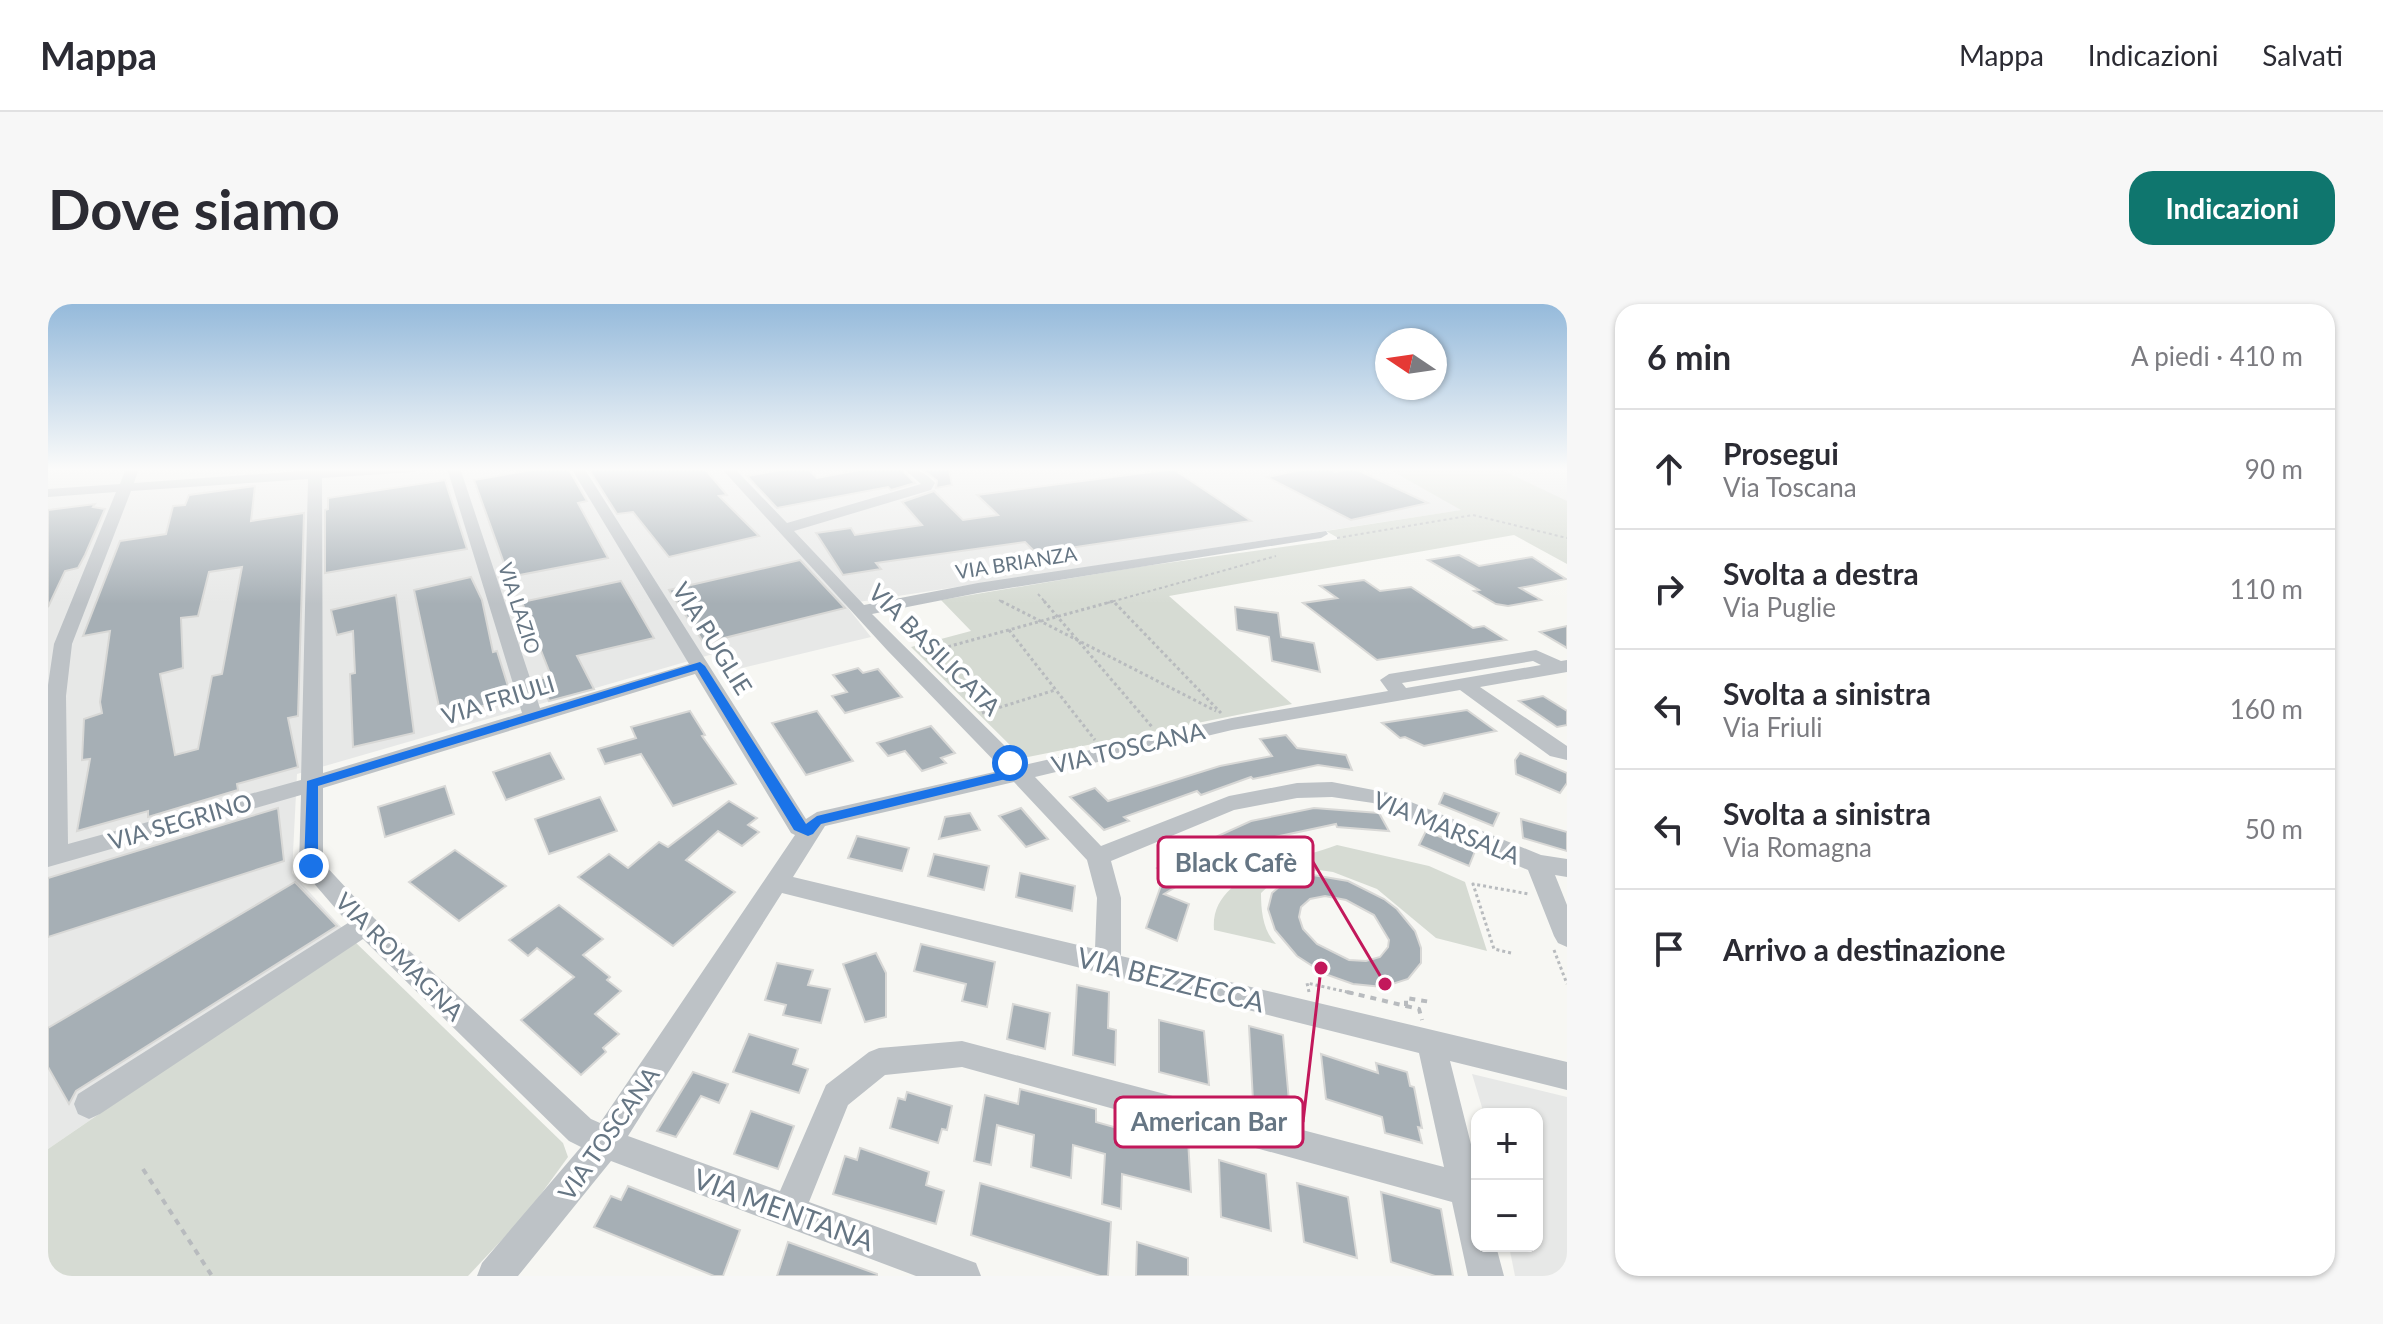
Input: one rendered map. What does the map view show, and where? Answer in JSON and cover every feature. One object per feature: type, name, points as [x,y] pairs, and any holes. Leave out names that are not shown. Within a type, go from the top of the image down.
[{"type":"street","points":[[52,856],[52,697],[68,627],[113,513]]},
{"type":"street","name":"VIA ROMAGNA","points":[[315,513],[311,866],[365,925],[580,1130],[605,1143]]},
{"type":"street","name":"VIA LAZIO","points":[[468,513],[533,716]]},
{"type":"street","name":"VIA PUGLIE","points":[[605,513],[799,827],[808,831]]},
{"type":"street","name":"VIA BASILICATA","points":[[769,513],[1098,857],[1109,898],[1108,964]]},
{"type":"street","points":[[783,529],[836,513]]},
{"type":"street","name":"VIA BRIANZA","points":[[860,611],[978,588],[1321,534]]},
{"type":"street","points":[[1401,695],[1389,680],[1536,655],[1562,666]]},
{"type":"street","name":"VIA FRIULI","points":[[312,784],[700,666]]},
{"type":"street","name":"VIA TOSCANA","points":[[495,1276],[553,1210],[605,1143],[817,820],[1232,724],[1562,666]]},
{"type":"street","points":[[1463,684],[1557,751],[1567,753]]},
{"type":"street","name":"VIA SEGRINO","points":[[52,856],[312,784]]},
{"type":"street","name":"VIA MARSALA","points":[[1098,857],[1204,811],[1263,795],[1332,788],[1371,795],[1538,864],[1567,868]]},
{"type":"street","points":[[1538,864],[1560,942]]},
{"type":"street","name":"VIA BEZZECCA","points":[[775,882],[1108,964],[1426,1031],[1567,1076]]},
{"type":"street","points":[[89,1104],[365,925]]},
{"type":"street","points":[[1426,1031],[1471,1211]]},
{"type":"street","points":[[789,1211],[837,1095],[879,1062],[962,1054],[1466,1189]]},
{"type":"street","name":"VIA MENTANA","points":[[605,1143],[963,1276]]},
{"type":"street","points":[[1480,1252],[1486,1276]]},
{"type":"path","points":[[1321,534],[1337,538],[1473,515],[1567,538]]},
{"type":"path","points":[[906,659],[1283,554],[1266,543]]},
{"type":"path","points":[[1027,580],[1163,740]]},
{"type":"path","points":[[978,588],[1038,622],[1222,714],[1113,602]]},
{"type":"path","points":[[1009,630],[1105,753]]},
{"type":"path","points":[[967,718],[1055,690]]},
{"type":"path","points":[[1511,953],[1494,949],[1473,884],[1533,895]]},
{"type":"path","points":[[1560,942],[1567,984]]},
{"type":"path","points":[[1309,993],[1307,983],[1419,1009],[1426,1031]]},
{"type":"path","points":[[1406,1006],[1406,998],[1431,1002]]},
{"type":"path","points":[[143,1169],[212,1276]]},
{"type":"shaded area","points":[[48,513],[1440,513],[845,604],[871,637],[721,673],[713,654],[297,774],[292,873],[353,940],[48,1149]]},
{"type":"shaded area","points":[[1439,513],[1567,513],[1567,564],[1514,535],[1169,596],[1292,704],[1023,758],[911,647],[971,631],[941,600],[1138,567],[1340,539],[1326,531]]},
{"type":"shaded area","points":[[1337,845],[1429,866],[1465,882],[1487,951],[1436,938],[1377,889],[1333,872],[1319,870],[1275,880],[1261,893],[1262,914],[1276,944],[1214,930],[1216,910],[1225,894],[1240,882],[1258,872]]},
{"type":"shaded area","points":[[353,940],[563,1143],[568,1157],[528,1212],[468,1276],[48,1276],[48,1149]]},
{"type":"shaded area","points":[[1472,1074],[1567,1097],[1567,1276],[1515,1276],[1510,1252],[1543,1252],[1543,1108],[1482,1108]]},
{"type":"building","points":[[48,513],[103,513],[78,568],[65,571],[48,607]]},
{"type":"building","points":[[171,513],[252,513],[251,521],[304,513],[298,716],[288,718],[298,767],[237,784],[238,790],[148,817],[148,811],[77,831],[90,759],[82,760],[84,719],[102,713],[100,702],[110,631],[83,636],[120,541],[166,534]],"holes":[[[242,567],[222,674],[212,676],[198,749],[175,755],[160,674],[183,668],[181,618],[198,616],[209,572]]]},
{"type":"building","points":[[325,513],[456,513],[467,549],[325,573]]},
{"type":"building","points":[[486,513],[584,513],[608,558],[509,577]]},
{"type":"building","points":[[634,513],[736,513],[759,536],[669,557]]},
{"type":"building","points":[[912,513],[956,513],[963,520],[998,515],[1240,513],[1251,521],[1036,553],[1025,542],[876,563],[881,569],[843,575],[816,533],[851,528],[855,535],[922,525]]},
{"type":"building","points":[[1338,513],[1381,513],[1351,520]]},
{"type":"building","points":[[1459,555],[1479,566],[1532,557],[1566,579],[1520,588],[1541,600],[1508,606],[1496,604],[1474,591],[1479,590],[1428,560]]},
{"type":"building","points":[[800,560],[845,608],[704,643],[669,590]]},
{"type":"building","points":[[471,577],[482,600],[493,652],[497,651],[512,699],[441,716],[414,590]]},
{"type":"building","points":[[1364,580],[1380,591],[1411,587],[1473,628],[1484,626],[1506,640],[1377,660],[1303,603],[1337,598],[1320,586]]},
{"type":"building","points":[[621,581],[654,638],[577,656],[594,689],[549,701],[539,679],[551,676],[522,602]]},
{"type":"building","points":[[396,595],[414,733],[353,747],[350,674],[355,673],[353,631],[337,635],[331,610]]},
{"type":"building","points":[[1235,607],[1278,613],[1281,637],[1314,643],[1320,672],[1272,661],[1269,637],[1237,630]]},
{"type":"building","points":[[1567,626],[1567,648],[1540,632]]},
{"type":"building","points":[[858,668],[863,673],[878,669],[902,697],[845,713],[832,696],[847,692],[833,675]]},
{"type":"building","points":[[1543,696],[1567,711],[1567,725],[1557,727],[1519,701]]},
{"type":"building","points":[[1467,710],[1496,731],[1424,746],[1405,737],[1400,738],[1382,723]]},
{"type":"building","points":[[690,711],[705,735],[702,736],[736,784],[673,806],[641,754],[605,764],[598,749],[636,738],[631,727]]},
{"type":"building","points":[[817,711],[853,761],[806,775],[772,723]]},
{"type":"building","points":[[931,726],[955,753],[941,758],[946,763],[922,771],[905,751],[888,756],[877,743]]},
{"type":"building","points":[[1286,735],[1297,748],[1346,755],[1352,770],[1318,765],[1251,777],[1201,795],[1197,791],[1124,817],[1129,821],[1104,830],[1070,797],[1095,788],[1108,801],[1220,766],[1272,756],[1260,739]]},
{"type":"building","points":[[550,753],[564,779],[506,800],[493,772]]},
{"type":"building","points":[[1520,753],[1567,773],[1567,783],[1560,793],[1516,774],[1515,760]]},
{"type":"building","points":[[445,786],[454,814],[385,837],[378,807]]},
{"type":"building","points":[[1444,793],[1499,813],[1493,826],[1439,804]]},
{"type":"building","points":[[600,797],[617,831],[549,854],[535,819]]},
{"type":"building","points":[[729,801],[757,818],[748,825],[759,832],[742,846],[718,831],[686,860],[735,892],[673,946],[578,877],[609,854],[628,868],[659,842],[668,847]]},
{"type":"building","points":[[278,808],[284,861],[48,937],[48,878]]},
{"type":"building","points":[[1021,808],[1048,839],[1026,847],[999,816]]},
{"type":"building","points":[[1314,808],[1379,813],[1389,831],[1337,827],[1336,824],[1266,839],[1272,844],[1233,862],[1226,857],[1164,894],[1189,904],[1177,941],[1146,928],[1165,874],[1157,868],[1165,863],[1161,860],[1181,848],[1185,851],[1251,821]]},
{"type":"building","points":[[970,813],[980,830],[939,839],[945,817]]},
{"type":"building","points":[[1521,819],[1567,832],[1567,851],[1523,838]]},
{"type":"building","points":[[1426,831],[1475,851],[1469,866],[1419,845]]},
{"type":"building","points":[[857,836],[909,848],[902,871],[848,858]]},
{"type":"building","points":[[455,850],[506,886],[459,921],[409,882]]},
{"type":"building","points":[[934,854],[989,866],[984,890],[928,876]]},
{"type":"building","points":[[1020,873],[1075,886],[1072,911],[1016,897]]},
{"type":"building","points":[[1313,875],[1348,881],[1384,899],[1415,931],[1421,948],[1421,963],[1408,979],[1383,987],[1353,984],[1325,974],[1297,956],[1275,930],[1268,909],[1272,893],[1288,879]],"holes":[[[1325,896],[1346,900],[1374,915],[1389,940],[1380,957],[1366,961],[1349,960],[1317,944],[1303,929],[1299,917],[1301,907],[1310,899]]]},
{"type":"building","points":[[295,882],[337,926],[76,1091],[69,1104],[48,1067],[48,1028]]},
{"type":"building","points":[[559,905],[603,939],[583,955],[610,977],[607,980],[621,991],[595,1014],[619,1034],[603,1048],[606,1052],[581,1075],[521,1020],[574,977],[537,948],[528,956],[509,940]]},
{"type":"building","points":[[921,944],[995,962],[987,1007],[962,1001],[966,984],[914,971]]},
{"type":"building","points":[[876,953],[886,973],[886,1017],[865,1022],[843,964]]},
{"type":"building","points":[[777,963],[813,970],[808,985],[830,989],[821,1023],[783,1015],[786,1005],[765,1000]]},
{"type":"building","points":[[1077,985],[1109,992],[1108,1028],[1116,1030],[1115,1065],[1073,1055]]},
{"type":"building","points":[[1013,1004],[1050,1013],[1045,1049],[1007,1039]]},
{"type":"building","points":[[1159,1020],[1204,1031],[1209,1085],[1159,1072]]},
{"type":"building","points":[[1249,1026],[1283,1035],[1290,1112],[1253,1101]]},
{"type":"building","points":[[749,1034],[798,1049],[793,1064],[808,1069],[799,1093],[733,1072]]},
{"type":"building","points":[[1321,1054],[1378,1073],[1376,1063],[1407,1072],[1410,1086],[1414,1087],[1422,1143],[1385,1133],[1382,1117],[1326,1099]]},
{"type":"building","points":[[693,1072],[728,1084],[719,1103],[701,1096],[676,1137],[657,1131]]},
{"type":"building","points":[[1020,1089],[1096,1109],[1096,1122],[1142,1135],[1142,1127],[1188,1139],[1191,1192],[1122,1174],[1121,1209],[1102,1204],[1105,1154],[1073,1145],[1071,1178],[1031,1167],[1034,1135],[997,1125],[991,1165],[974,1161],[985,1095],[1018,1104]]},
{"type":"building","points":[[907,1092],[952,1106],[947,1130],[942,1129],[938,1143],[890,1128],[898,1098],[905,1100]]},
{"type":"building","points":[[751,1111],[794,1126],[778,1169],[734,1154]]},
{"type":"building","points":[[860,1148],[929,1172],[926,1185],[944,1191],[936,1224],[833,1194],[845,1156],[857,1160]]},
{"type":"building","points":[[1219,1160],[1266,1174],[1271,1231],[1221,1217]]},
{"type":"building","points":[[980,1183],[1111,1222],[1108,1276],[971,1235]]},
{"type":"building","points":[[1297,1183],[1348,1197],[1357,1258],[1304,1242]]},
{"type":"building","points":[[628,1186],[740,1230],[723,1276],[714,1276],[594,1227],[611,1196],[621,1200]]},
{"type":"building","points":[[1381,1192],[1441,1209],[1453,1276],[1435,1276],[1391,1262]]},
{"type":"building","points":[[788,1242],[877,1274],[877,1276],[777,1276]]},
{"type":"building","points":[[1137,1242],[1188,1258],[1188,1276],[1136,1276]]},
{"type":"place","name":"American Bar","points":[[1321,968]]},
{"type":"place","name":"Black Cafè","points":[[1385,984]]},
{"type":"route","points":[[311,866],[312,784],[700,666],[799,827],[808,831],[817,820],[1018,772],[1010,763]]}]
